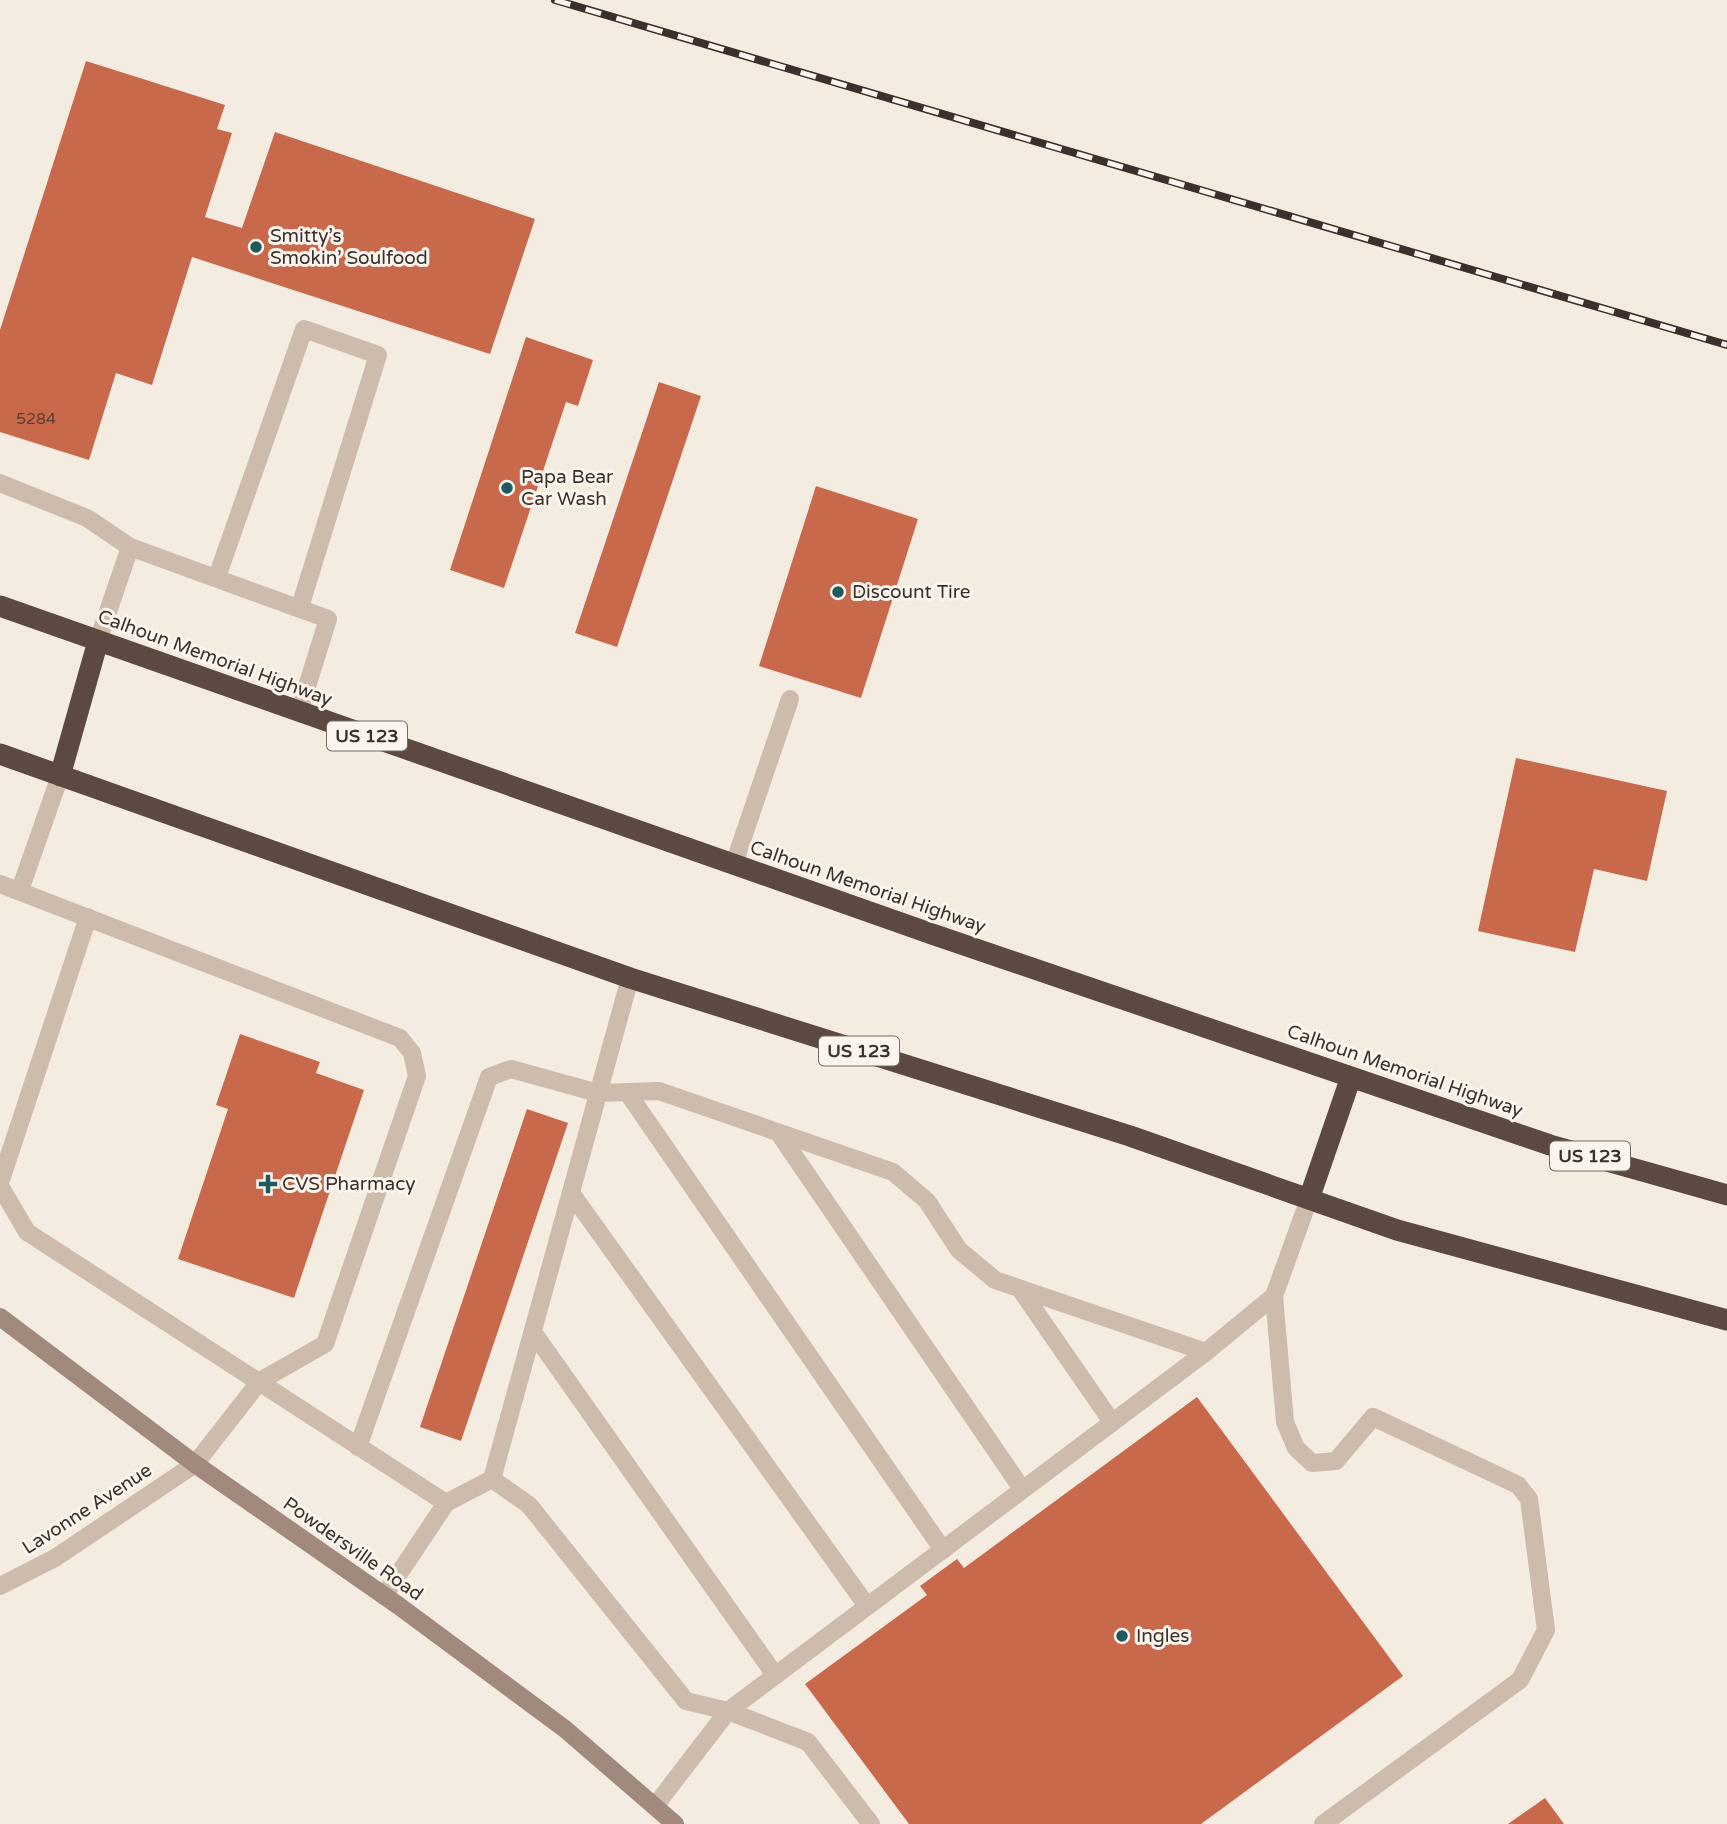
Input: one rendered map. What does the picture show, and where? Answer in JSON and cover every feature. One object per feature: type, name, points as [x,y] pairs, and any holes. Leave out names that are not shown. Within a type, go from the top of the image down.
[{"type":"highway","name":"Calhoun Memorial Highway","points":[[0,606],[734,864],[1550,1145],[1727,1195]]},
{"type":"highway","points":[[60,776],[98,641]]},
{"type":"highway","name":"US 123","points":[[0,754],[630,978],[1130,1136],[1397,1230],[1727,1320]]},
{"type":"highway","points":[[1309,1199],[1351,1077]]},
{"type":"street","points":[[217,577],[304,329],[378,355],[300,607]]},
{"type":"street","points":[[0,483],[87,518],[130,547],[300,607],[328,620],[299,712]]},
{"type":"street","points":[[98,641],[130,547]]},
{"type":"street","points":[[734,864],[790,699]]},
{"type":"street","points":[[20,890],[60,776]]},
{"type":"street","points":[[0,884],[400,1038],[412,1053],[417,1076],[325,1344],[260,1381]]},
{"type":"street","points":[[88,917],[0,1184],[27,1232],[446,1503]]},
{"type":"street","points":[[384,1596],[446,1503],[492,1479],[630,978]]},
{"type":"street","points":[[358,1447],[489,1077],[511,1069],[598,1093],[659,1091],[893,1172],[927,1201],[959,1250],[995,1280],[1206,1352]]},
{"type":"street","points":[[627,1092],[943,1549]]},
{"type":"street","points":[[778,1132],[1022,1489]]},
{"type":"street","points":[[571,1193],[867,1606]]},
{"type":"street","points":[[1309,1199],[1274,1296],[1285,1422],[1296,1448],[1312,1463],[1336,1461],[1373,1417],[1518,1485],[1529,1499],[1546,1630],[1520,1680],[1323,1824]]},
{"type":"street","points":[[1020,1289],[1112,1422]]},
{"type":"street","points":[[654,1806],[728,1711],[1206,1352],[1274,1296]]},
{"type":"street","name":"Powdersville Road","points":[[0,1317],[195,1464],[384,1596],[565,1728],[675,1824]]},
{"type":"street","points":[[533,1332],[775,1675]]},
{"type":"street","name":"Lavonne Avenue","points":[[0,1586],[55,1558],[195,1464],[260,1381]]},
{"type":"street","points":[[492,1479],[529,1505],[686,1701],[728,1711],[808,1742],[871,1824]]},
{"type":"building","points":[[86,61],[225,105],[217,129],[232,133],[205,217],[242,228],[275,132],[535,219],[490,354],[192,257],[152,385],[116,373],[89,460],[0,432],[0,330]]},
{"type":"building","name":"Papa Bear Car Wash","points":[[526,337],[593,360],[578,406],[566,402],[504,588],[450,570]]},
{"type":"building","points":[[659,382],[701,396],[617,647],[575,633]]},
{"type":"building","name":"Discount Tire","points":[[816,486],[918,519],[861,698],[759,666]]},
{"type":"building","points":[[1516,758],[1667,791],[1647,881],[1594,869],[1575,952],[1478,931]]},
{"type":"building","name":"CVS Pharmacy","points":[[240,1034],[320,1062],[316,1073],[364,1090],[294,1298],[178,1259],[228,1109],[216,1105]]},
{"type":"building","points":[[527,1109],[568,1123],[461,1441],[420,1427]]},
{"type":"building","name":"Ingles","points":[[1197,1397],[1403,1676],[1201,1824],[909,1824],[805,1684],[927,1595],[920,1586],[957,1559],[964,1568]]},
{"type":"building","points":[[1545,1798],[1564,1824],[1508,1824]]},
{"type":"railway","points":[[555,0],[1727,345]]},
{"type":"place","name":"Smitty’s Smokin’ Soulfood","points":[[256,247]]},
{"type":"place","name":"Papa Bear Car Wash","points":[[507,488]]},
{"type":"place","name":"Discount Tire","points":[[838,592]]},
{"type":"place","name":"CVS Pharmacy","points":[[268,1184]]},
{"type":"place","name":"Ingles","points":[[1122,1636]]}]
